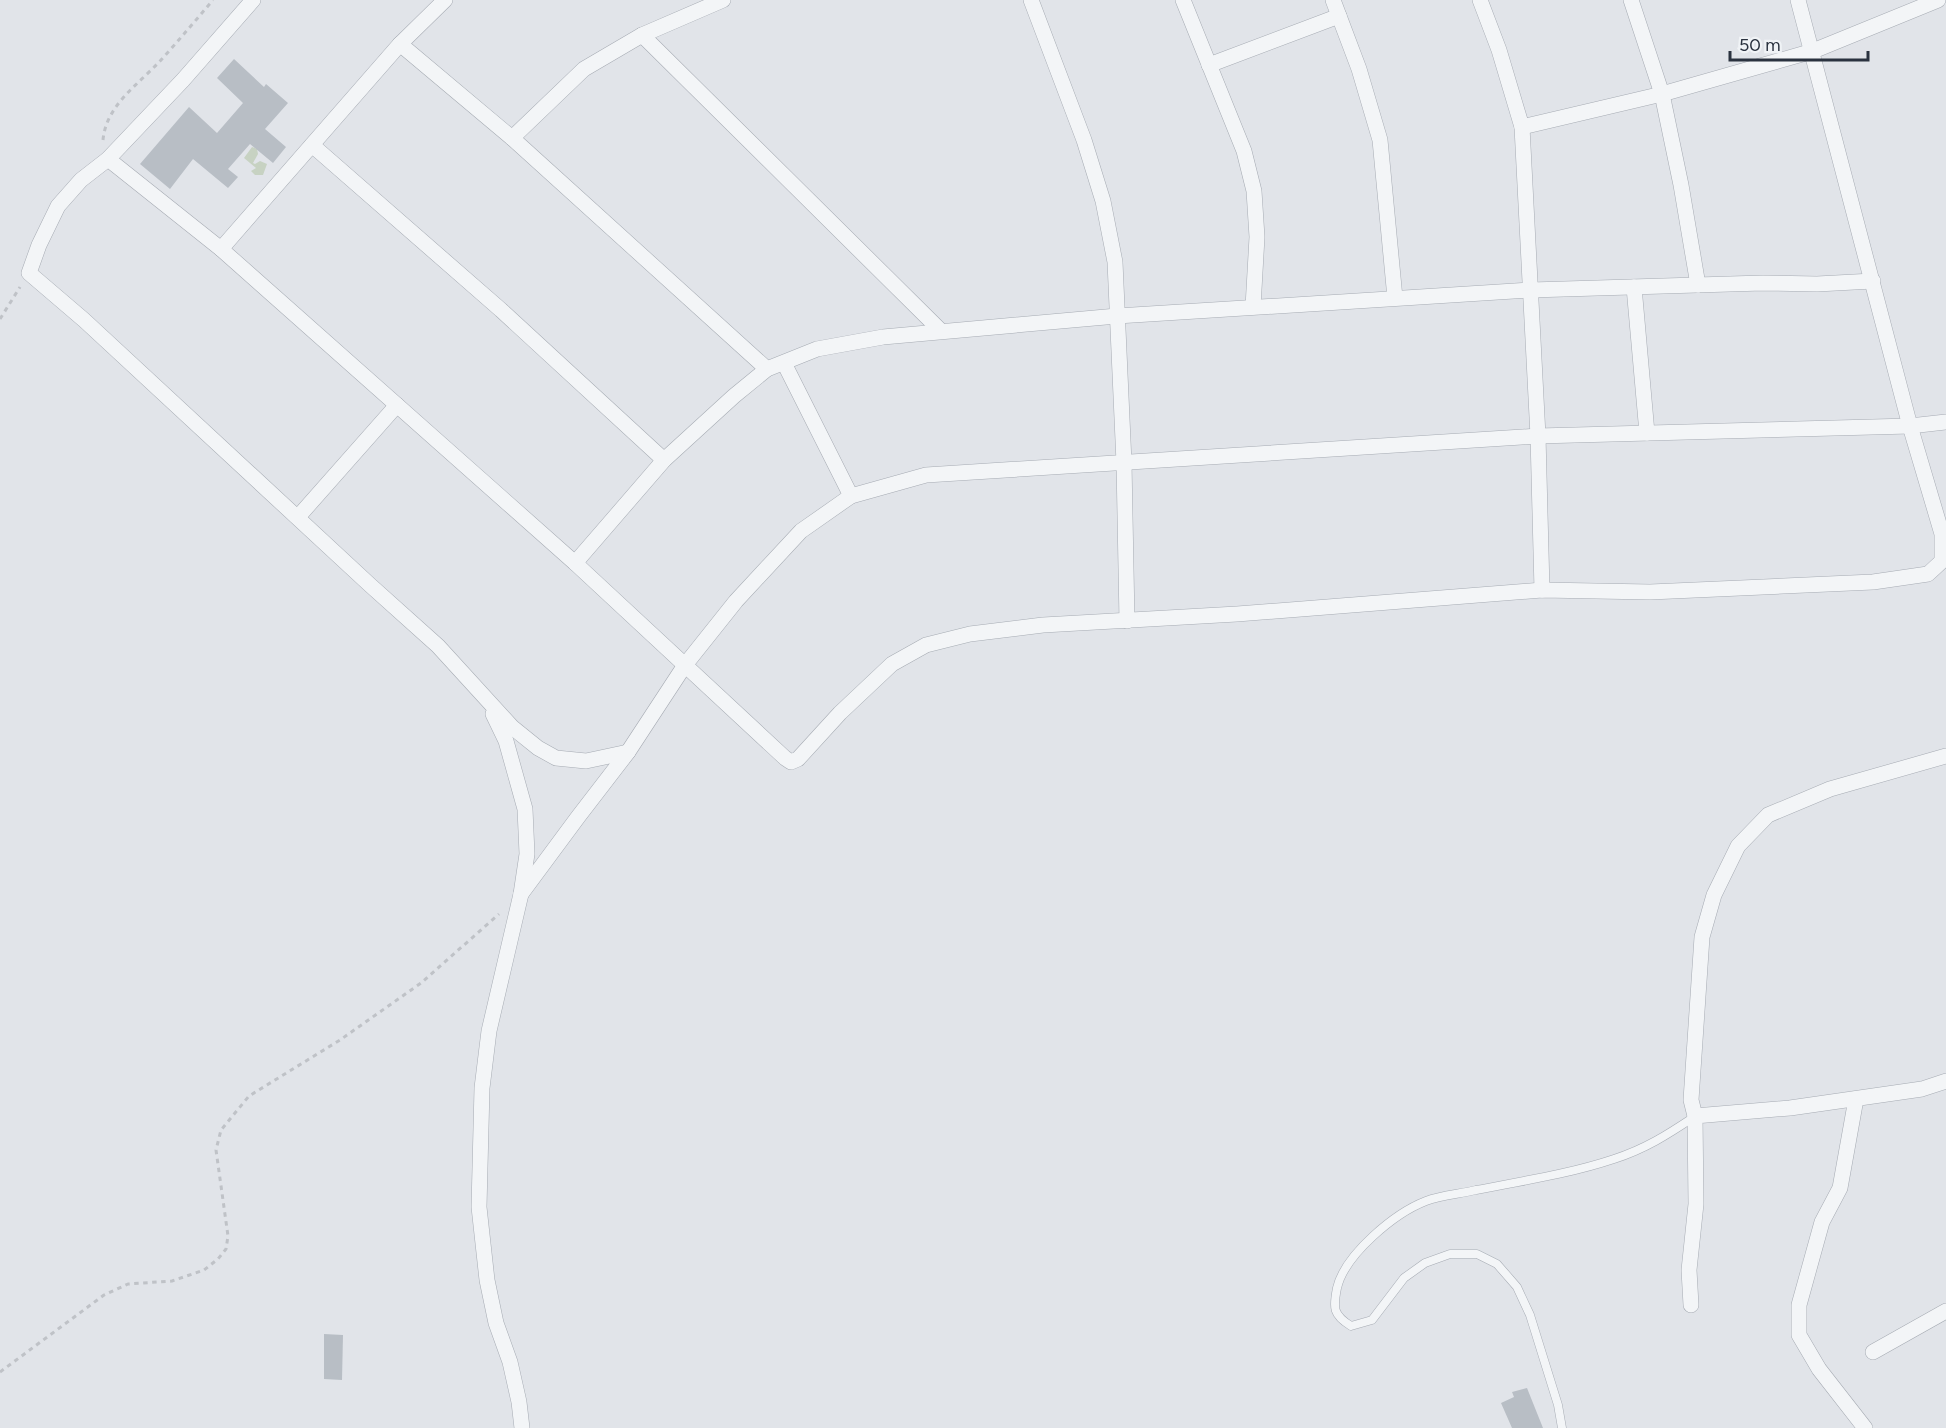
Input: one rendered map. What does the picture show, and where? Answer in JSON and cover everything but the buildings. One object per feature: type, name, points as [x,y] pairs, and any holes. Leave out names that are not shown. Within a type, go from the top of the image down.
[{"type":"street","points":[[253,0],[183,80],[108,159],[81,180],[58,206],[39,245],[29,273],[84,320],[438,646],[512,727],[538,748],[556,758],[586,761],[628,752]]},
{"type":"street","points":[[221,249],[400,44],[445,0]]},
{"type":"street","points":[[512,138],[584,69],[642,35],[723,0]]},
{"type":"street","points":[[1031,0],[1084,141],[1103,201],[1115,262],[1124,463],[1127,621]]},
{"type":"street","points":[[1183,0],[1244,151],[1254,190],[1257,237],[1253,307]]},
{"type":"street","points":[[1333,0],[1359,69],[1380,140],[1395,298]]},
{"type":"street","points":[[1480,0],[1499,50],[1522,127],[1538,436],[1542,590]]},
{"type":"street","points":[[1631,0],[1662,94],[1681,185],[1698,285]]},
{"type":"street","points":[[108,159],[221,249],[575,563],[791,762],[798,759],[840,713],[892,664],[927,645],[970,634],[1032,626],[1542,590],[1650,592],[1872,582],[1928,574],[1942,561],[1942,534],[1910,426],[1798,0]]},
{"type":"street","points":[[1522,127],[1662,94],[1813,51],[1935,1]]},
{"type":"street","points":[[1209,65],[1339,16]]},
{"type":"street","points":[[642,35],[941,331]]},
{"type":"street","points":[[400,44],[512,138],[768,369]]},
{"type":"street","points":[[312,145],[501,310],[664,460]]},
{"type":"street","points":[[575,563],[664,460],[734,396],[768,369],[817,349],[883,336],[1253,307],[1531,290],[1873,281]]},
{"type":"street","points":[[1634,287],[1647,433]]},
{"type":"street","points":[[784,363],[851,496]]},
{"type":"street","points":[[298,517],[397,405]]},
{"type":"street","points":[[521,894],[628,752],[685,665],[736,601],[801,531],[851,496],[926,475],[1538,436],[1910,426],[1946,422]]},
{"type":"street","points":[[486,698],[506,741],[525,809],[527,854],[521,894],[489,1030],[482,1088],[479,1207],[487,1280],[496,1323],[510,1362],[522,1428]]},
{"type":"street","points":[[1691,1305],[1689,1270],[1696,1204],[1695,1116],[1691,1100],[1702,937],[1714,895],[1738,846],[1768,815],[1830,789],[1946,756]]},
{"type":"street","points":[[1695,1116],[1790,1108],[1922,1089],[1946,1081]]},
{"type":"street","points":[[1856,1098],[1840,1188],[1822,1221],[1799,1305],[1799,1335],[1819,1369],[1865,1428]]},
{"type":"street","points":[[1874,1352],[1946,1311]]},
{"type":"lane","points":[[1562,1428],[1558,1405],[1530,1315],[1517,1287],[1497,1264],[1477,1254],[1450,1254],[1425,1263],[1404,1278],[1372,1320],[1351,1326],[1340,1319],[1334,1304],[1338,1284],[1358,1252],[1386,1224],[1427,1201],[1565,1172],[1614,1159],[1659,1141],[1695,1116]]},
{"type":"path","points":[[108,159],[103,141],[104,129],[111,114],[127,93],[160,61],[213,0]]},
{"type":"path","points":[[0,319],[29,273]]},
{"type":"path","points":[[0,1372],[104,1295],[128,1284],[172,1281],[204,1270],[218,1259],[226,1249],[228,1236],[216,1150],[221,1130],[249,1096],[340,1040],[421,983],[521,894]]},
{"type":"green space","points":[[252,147],[257,149],[258,154],[253,163],[260,161],[267,164],[263,175],[255,175],[251,171],[256,168],[244,158]]}]
